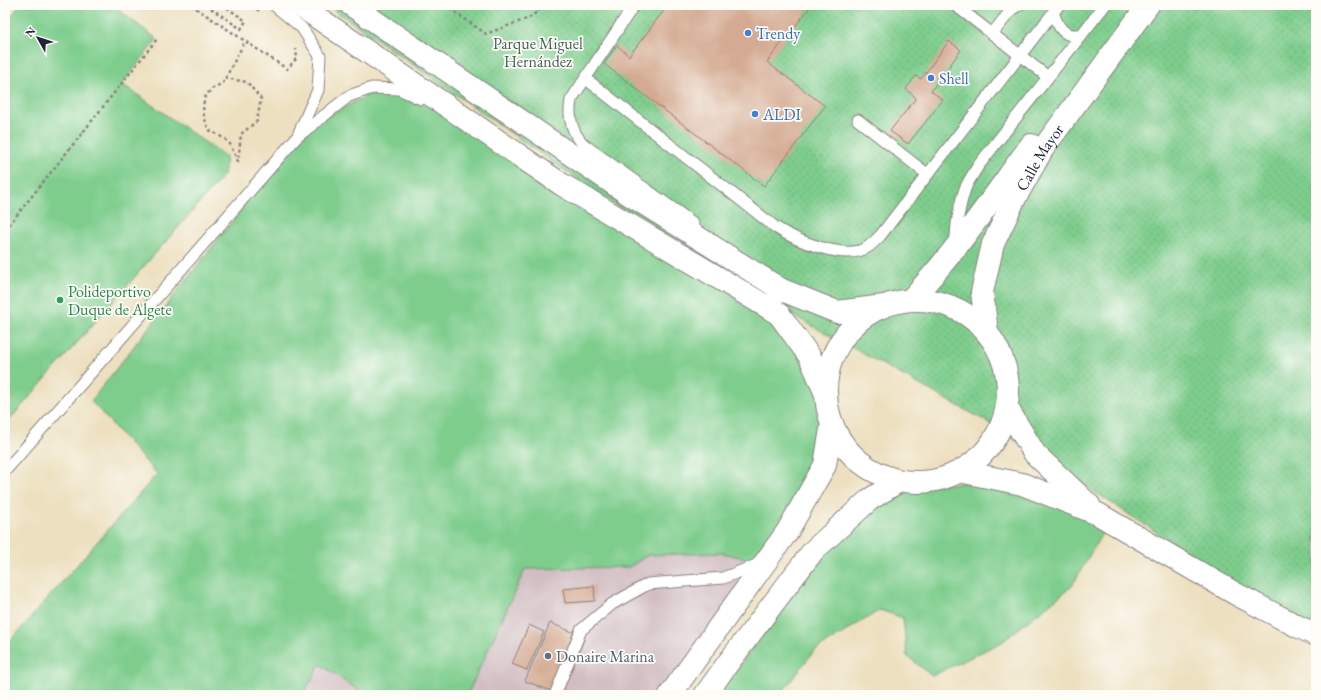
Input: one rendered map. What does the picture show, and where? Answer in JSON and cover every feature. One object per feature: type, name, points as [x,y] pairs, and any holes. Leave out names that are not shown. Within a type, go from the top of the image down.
[{"type":"main road","points":[[299,5],[561,184],[779,314]]},
{"type":"main road","points":[[351,5],[630,195],[782,290],[837,312],[884,306],[912,298],[947,304],[974,319],[987,332],[1003,360],[1007,376],[1007,408],[995,438],[964,472],[941,480],[915,483],[896,483],[870,472],[845,450],[832,424],[825,392],[810,358],[779,314],[630,195]]},
{"type":"main road","name":"Calle Mayor","points":[[912,298],[958,245],[1136,5]]},
{"type":"main road","name":"Calle Mayor","points":[[987,332],[982,292],[993,244],[1015,198],[1042,150],[1148,5]]},
{"type":"main road","points":[[825,392],[827,374],[838,344],[856,322],[884,306]]},
{"type":"main road","points":[[1007,408],[1035,454],[1098,514]]},
{"type":"main road","points":[[670,695],[787,532],[825,465],[832,424]]},
{"type":"main road","points":[[964,472],[1022,484],[1098,514],[1236,594],[1316,635]]},
{"type":"main road","points":[[704,695],[813,551],[869,500],[896,483]]},
{"type":"lane","points":[[274,5],[302,28],[320,56],[318,90],[297,138]]},
{"type":"lane","points":[[634,5],[571,100],[569,111],[570,120],[578,138],[583,144],[749,262],[757,274]]},
{"type":"lane","points":[[992,34],[1012,9],[1019,5]]},
{"type":"lane","points":[[958,245],[956,236],[958,218],[968,183],[978,166],[1105,5]]},
{"type":"lane","points":[[962,7],[992,34],[1048,77]]},
{"type":"lane","points":[[586,79],[775,227],[788,235],[825,249],[846,252],[859,251],[868,247],[880,236],[1056,9]]},
{"type":"lane","points":[[1056,9],[1057,24],[1064,32],[1076,36],[1082,34]]},
{"type":"lane","points":[[5,471],[297,138],[348,96],[372,88],[399,88],[462,117]]},
{"type":"lane","points":[[858,120],[927,174]]},
{"type":"lane","points":[[555,695],[582,630],[612,604],[648,584],[723,578],[766,561]]},
{"type":"path","points":[[191,5],[287,69],[297,58],[296,42]]},
{"type":"path","points":[[206,5],[241,29],[246,21],[223,5]]},
{"type":"path","points":[[252,5],[263,14]]},
{"type":"path","points":[[445,5],[486,34],[529,18],[546,5]]},
{"type":"path","points":[[5,230],[156,39]]},
{"type":"path","points":[[225,78],[247,82],[261,100],[257,121],[242,134],[238,162],[230,144],[225,139],[210,130],[204,117],[203,105],[206,95],[212,88],[223,83],[225,78],[245,41]]},
{"type":"shaded area","points":[[723,553],[770,564],[687,695],[473,695],[469,691],[525,569],[629,567],[648,555]]},
{"type":"shaded area","points":[[320,664],[365,695],[303,695]]},
{"type":"green space","name":"Polideportivo Duque de Algete","points":[[20,5],[112,5],[157,39],[122,84],[226,157],[224,175],[5,425],[5,24]]},
{"type":"green space","name":"Parque Miguel Hernández","points":[[327,5],[1316,5],[1316,633],[1308,631],[984,420],[701,265]]},
{"type":"green space","points":[[415,94],[453,107],[811,348],[826,404],[821,456],[770,564],[723,553],[648,555],[629,567],[525,569],[469,691],[473,695],[365,695],[320,664],[303,695],[5,695],[5,647],[157,474],[91,401],[296,140],[331,114],[368,95]]},
{"type":"green space","points":[[975,482],[1040,494],[1109,521],[1072,586],[1002,642],[932,676],[907,656],[903,618],[880,610],[814,651],[780,695],[717,695],[851,518],[904,487]]},
{"type":"building","points":[[668,5],[812,5],[767,62],[825,106],[764,186],[604,64],[617,45],[629,56]]},
{"type":"building","points":[[949,41],[961,50],[931,91],[943,100],[908,144],[890,131],[916,98],[906,89],[916,76],[921,79]]},
{"type":"building","points":[[594,586],[595,601],[565,603],[563,589]]},
{"type":"building","points":[[550,623],[585,637],[561,695],[525,681]]},
{"type":"building","points":[[529,625],[544,632],[527,670],[512,664]]},
{"type":"place","name":"Trendy","points":[[748,33]]},
{"type":"place","name":"Shell","points":[[931,78]]},
{"type":"place","name":"ALDI","points":[[755,114]]},
{"type":"place","name":"Polideportivo Duque de Algete","points":[[60,300]]},
{"type":"place","name":"Donaire Marina","points":[[548,656]]}]
